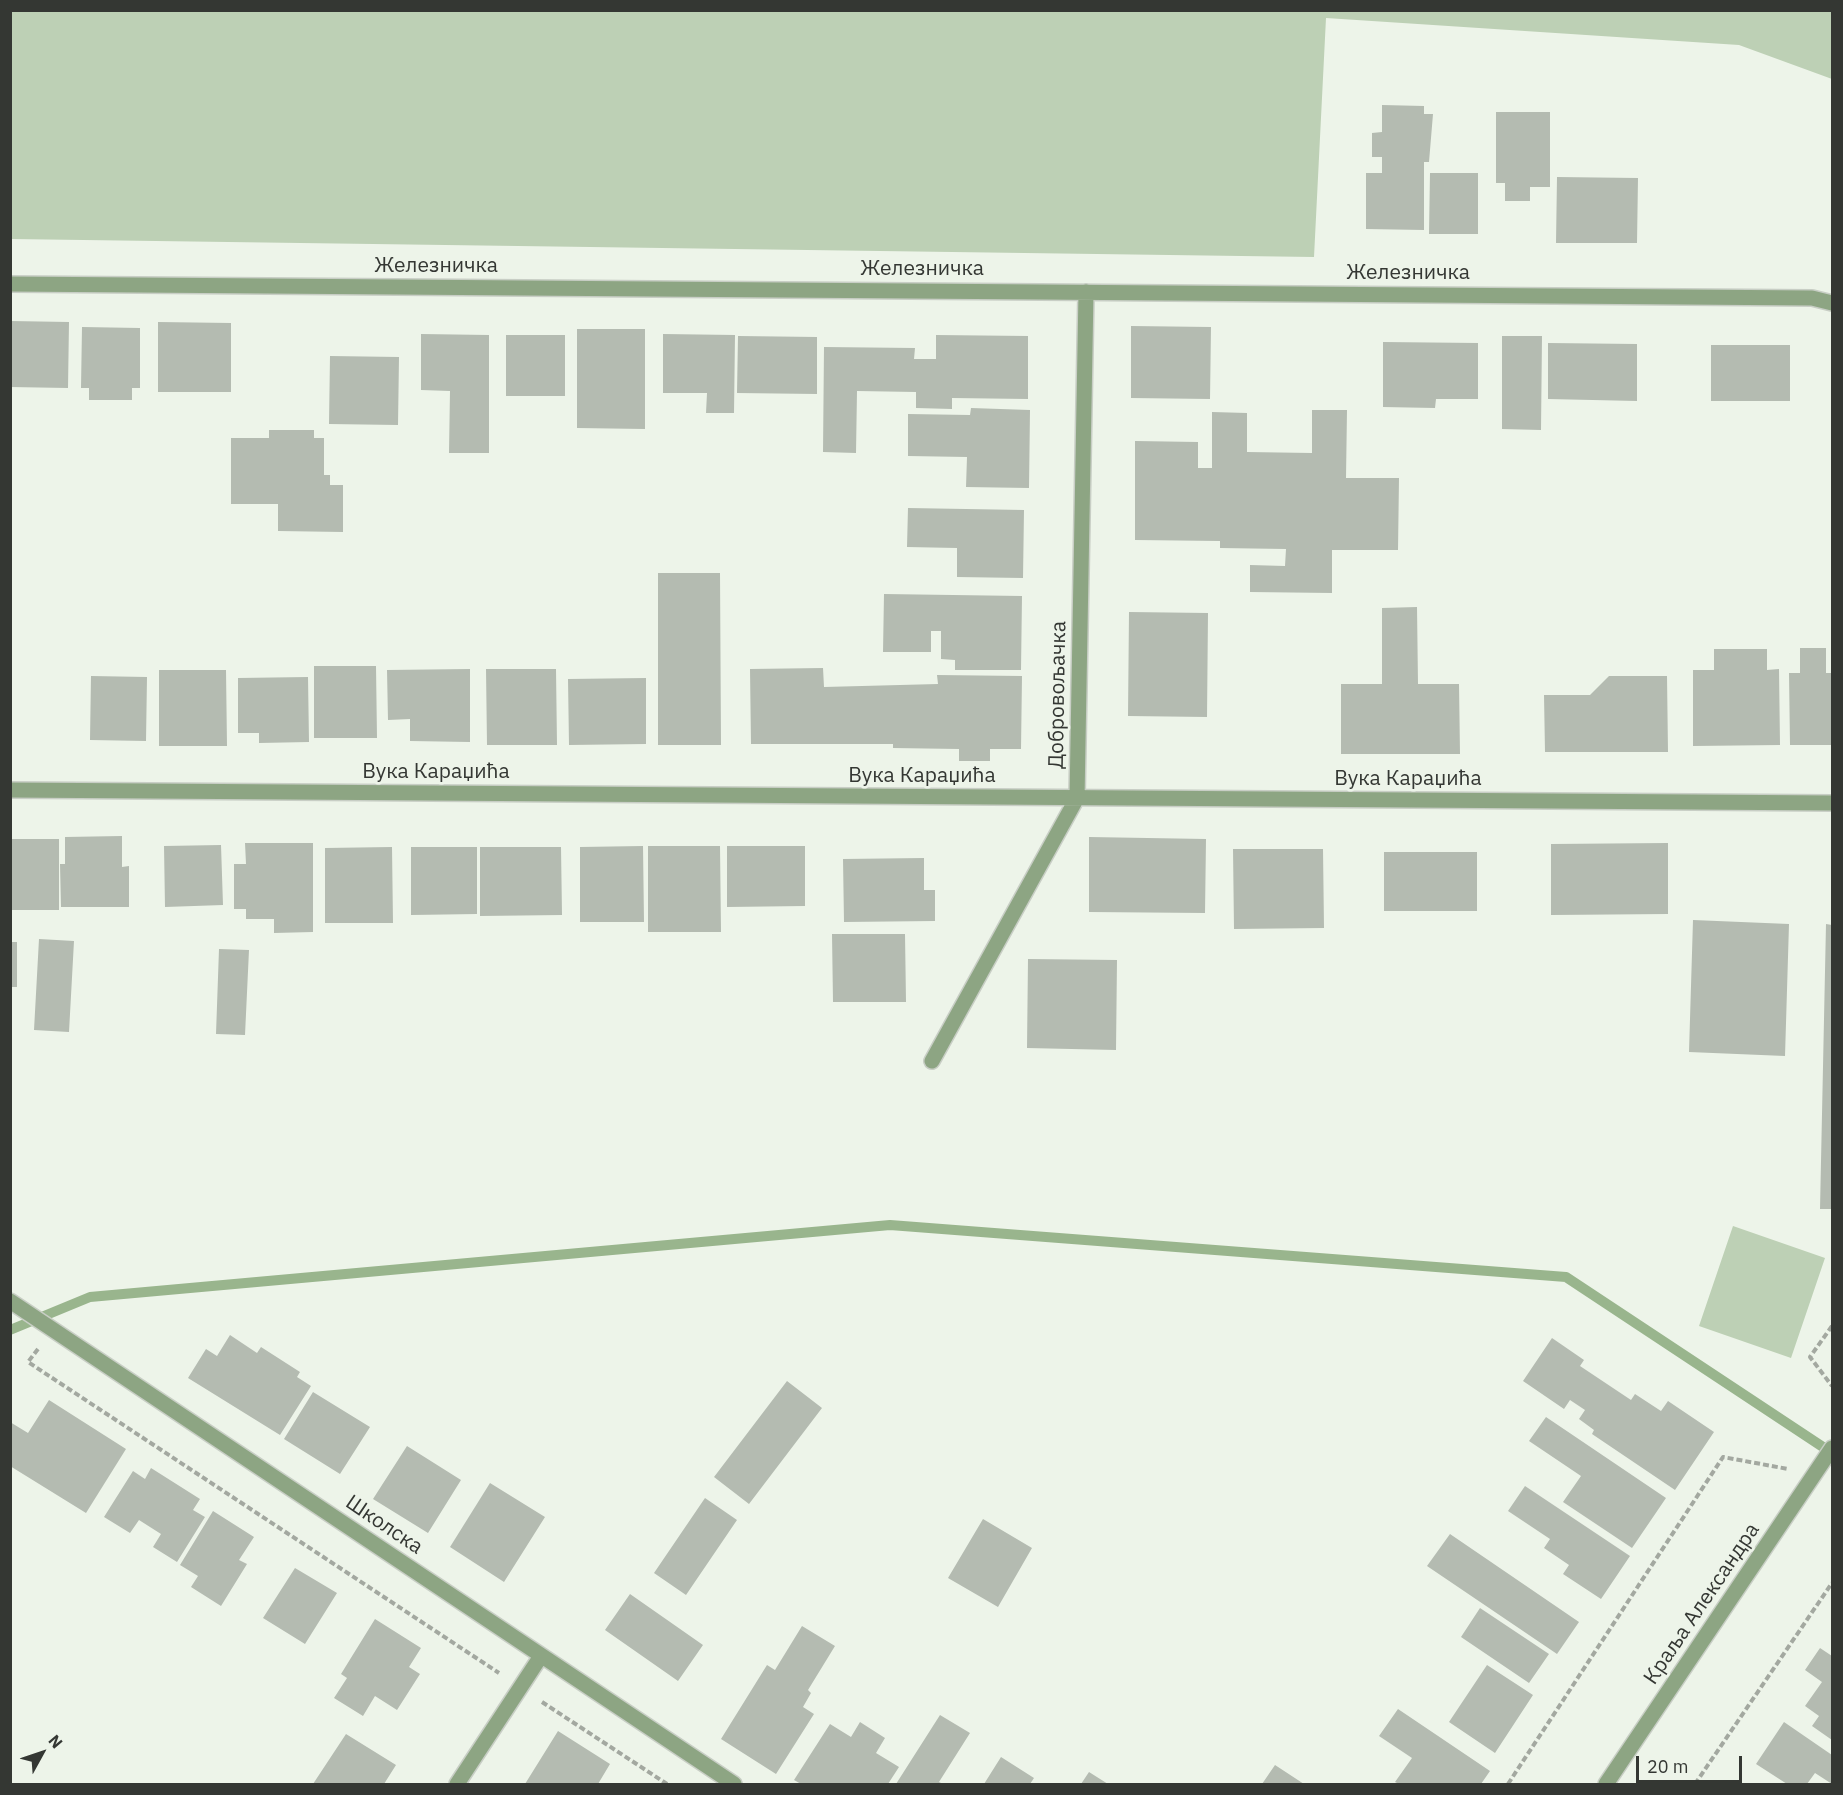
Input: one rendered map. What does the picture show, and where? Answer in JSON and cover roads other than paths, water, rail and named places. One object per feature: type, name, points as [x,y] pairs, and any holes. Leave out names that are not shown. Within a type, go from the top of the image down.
[{"type":"street","name":"Железничка","points":[[10,284],[1812,298],[1833,303]]},
{"type":"street","name":"Добровољачка","points":[[932,1061],[1077,798],[1086,292]]},
{"type":"street","name":"Вука Караџића","points":[[10,790],[1833,803]]},
{"type":"street","name":"Школска","points":[[16,1305],[734,1785]]},
{"type":"street","name":"Краља Александра","points":[[1606,1785],[1833,1448]]},
{"type":"street","points":[[457,1785],[541,1656]]},
{"type":"waterway","points":[[10,1330],[90,1297],[890,1225],[1566,1277],[1832,1453]]}]
